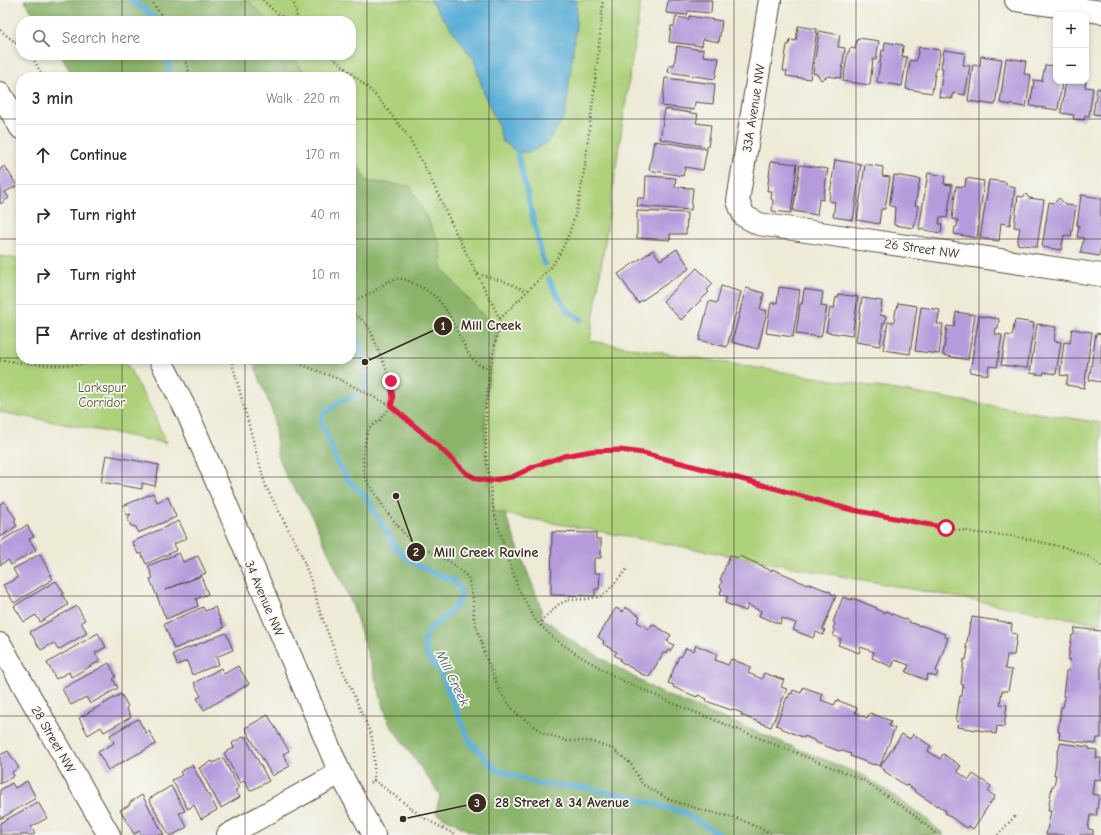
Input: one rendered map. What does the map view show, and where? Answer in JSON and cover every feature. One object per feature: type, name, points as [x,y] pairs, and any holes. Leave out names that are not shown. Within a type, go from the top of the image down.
[{"type":"street","name":"33A Avenue NW","points":[[744,216],[738,201],[770,0]]},
{"type":"street","points":[[1016,0],[1075,4],[1101,12]]},
{"type":"street","points":[[0,93],[16,120]]},
{"type":"street","name":"26 Street NW","points":[[744,216],[759,224],[1101,275]]},
{"type":"street","name":"34 Avenue NW","points":[[163,364],[188,414],[340,773],[374,835]]},
{"type":"street","name":"28 Street NW","points":[[0,644],[109,835]]},
{"type":"street","points":[[228,835],[340,773]]},
{"type":"path","points":[[151,0],[162,16]]},
{"type":"path","points":[[263,0],[282,16]]},
{"type":"path","points":[[293,0],[297,16]]},
{"type":"path","points":[[603,0],[593,102],[584,167],[579,197],[567,240],[551,267],[500,319],[490,369],[485,431],[489,481],[499,529],[518,588],[534,618],[541,626],[556,640],[581,657],[623,681],[670,702],[863,780],[913,814],[937,835]]},
{"type":"path","points":[[0,30],[16,43]]},
{"type":"path","points":[[34,60],[40,72]]},
{"type":"path","points":[[185,60],[189,72]]},
{"type":"path","points":[[336,60],[350,72]]},
{"type":"path","points":[[356,77],[379,99],[408,136],[429,175],[455,231],[500,319]]},
{"type":"path","points":[[478,274],[506,282],[527,291]]},
{"type":"path","points":[[356,300],[373,292],[387,282],[399,278],[423,288],[436,297],[447,311],[469,355],[479,364],[490,369]]},
{"type":"path","points":[[356,316],[369,327],[377,344],[391,381],[393,399],[391,406],[380,420],[369,428],[363,455],[364,476],[386,511],[410,542],[449,561],[468,577],[473,599],[474,618],[485,656],[501,694],[516,713],[544,733],[567,741],[589,741],[613,749],[631,764],[642,784],[670,800],[705,811],[739,819],[772,835]]},
{"type":"path","points":[[0,360],[16,362]]},
{"type":"path","points":[[37,364],[90,364]]},
{"type":"path","points":[[233,364],[266,486],[300,551],[320,612],[337,657],[371,734],[374,752],[374,780],[366,786]]},
{"type":"path","points":[[300,364],[341,380],[391,406],[436,444],[466,473],[477,479],[489,481],[512,477],[535,466],[578,453],[620,450],[643,453],[772,486],[848,509],[977,534],[1013,536],[1067,548],[1090,557],[1101,566]]},
{"type":"path","points":[[541,626],[543,619],[559,604],[569,600],[588,599],[601,596],[607,592],[627,569]]},
{"type":"path","points":[[374,780],[424,818],[456,835]]},
{"type":"path","points":[[998,835],[1015,816]]},
{"type":"green space","points":[[24,0],[248,0],[264,16],[35,16]]},
{"type":"green space","points":[[248,0],[641,0],[590,341],[1101,423],[1101,624],[494,512],[485,442],[485,419],[489,380],[499,329],[494,328],[442,269],[440,244],[410,186],[366,181],[356,162],[356,72],[304,72],[296,60],[356,60],[356,16],[264,16]]},
{"type":"green space","points":[[63,60],[296,60],[304,72],[71,72]]},
{"type":"green space","points":[[356,162],[366,181],[410,186],[440,244],[442,269],[494,328],[499,329],[487,393],[485,419],[485,442],[489,482],[494,511],[505,514],[539,602],[543,619],[569,639],[659,692],[867,777],[923,816],[944,835],[479,835],[436,813],[440,795],[389,723],[352,604],[310,512],[287,478],[278,455],[273,414],[253,364],[356,364]]},
{"type":"green space","name":"Larkspur Corridor","points":[[0,256],[16,258],[16,364],[127,364],[152,410],[166,443],[0,412]]},
{"type":"water","points":[[430,0],[577,0],[576,27],[565,116],[547,143],[530,152],[517,152],[502,141],[498,125],[485,97],[474,60]]},
{"type":"building","points":[[668,0],[712,0],[711,13],[688,11],[687,15],[666,13]]},
{"type":"building","points":[[689,16],[722,21],[719,42],[703,39],[702,46],[669,42],[671,26],[674,26],[676,17],[689,19]]},
{"type":"building","points":[[798,26],[817,29],[810,79],[786,76],[787,71],[783,71],[787,45],[789,45],[790,40],[796,41]]},
{"type":"building","points":[[819,31],[840,35],[838,47],[845,48],[841,78],[828,76],[821,80],[817,74],[813,73]]},
{"type":"building","points":[[859,38],[879,41],[876,60],[873,59],[870,85],[843,81],[848,52],[850,48],[855,49],[857,39],[859,40]]},
{"type":"building","points":[[885,42],[903,45],[902,56],[907,57],[902,86],[877,82],[882,50],[884,51]]},
{"type":"building","points":[[677,46],[704,50],[703,56],[719,58],[715,79],[668,72],[669,65],[674,65]]},
{"type":"building","points":[[919,47],[940,50],[938,68],[936,67],[932,93],[906,89],[910,60],[916,61]]},
{"type":"building","points":[[944,50],[965,53],[963,65],[970,66],[965,95],[953,93],[952,99],[939,97]]},
{"type":"building","points":[[981,56],[1002,59],[995,105],[968,101],[973,65],[980,66]]},
{"type":"building","points":[[1006,58],[1026,61],[1024,74],[1031,75],[1026,107],[1000,103]]},
{"type":"building","points":[[1045,65],[1053,66],[1053,84],[1062,84],[1058,110],[1030,106],[1034,80],[1042,81]]},
{"type":"building","points":[[665,78],[715,84],[713,104],[695,102],[694,110],[662,106]]},
{"type":"building","points":[[1066,84],[1086,84],[1085,87],[1093,88],[1089,116],[1085,115],[1084,120],[1073,119],[1074,115],[1061,113]]},
{"type":"building","points":[[1097,88],[1101,89],[1101,115],[1093,114]]},
{"type":"building","points":[[665,109],[698,114],[696,123],[711,125],[708,147],[660,139]]},
{"type":"building","points":[[654,141],[707,149],[703,170],[685,167],[683,176],[649,170]]},
{"type":"building","points":[[835,160],[861,164],[853,220],[833,217],[835,202],[829,201]]},
{"type":"building","points":[[771,161],[797,164],[791,213],[772,211],[772,191],[767,191]]},
{"type":"building","points":[[865,164],[883,167],[882,176],[890,177],[885,209],[881,209],[879,224],[857,220]]},
{"type":"building","points":[[800,165],[828,169],[823,200],[819,199],[817,215],[793,211]]},
{"type":"building","points":[[5,166],[16,186],[5,192],[9,198],[0,204],[0,169]]},
{"type":"building","points":[[928,173],[945,176],[944,184],[952,185],[947,218],[940,217],[939,224],[942,224],[941,233],[919,229]]},
{"type":"building","points":[[894,175],[920,179],[915,205],[918,206],[914,228],[894,225],[895,207],[890,206],[890,201]]},
{"type":"building","points":[[646,176],[676,178],[675,187],[693,188],[691,210],[637,206],[638,198],[645,198]]},
{"type":"building","points":[[966,178],[984,181],[977,238],[954,234],[958,220],[952,219],[956,186],[965,187]]},
{"type":"building","points":[[989,180],[1006,182],[1006,185],[1015,187],[1010,225],[1001,223],[999,241],[980,238]]},
{"type":"building","points":[[1026,194],[1029,198],[1044,200],[1037,247],[1017,244],[1020,228],[1014,227],[1018,196],[1023,197]]},
{"type":"building","points":[[1081,195],[1101,198],[1101,245],[1099,256],[1080,253],[1084,238],[1077,237]]},
{"type":"building","points":[[1059,198],[1066,205],[1076,206],[1071,236],[1064,235],[1061,250],[1042,247],[1049,202],[1054,203]]},
{"type":"building","points":[[637,211],[687,213],[686,234],[670,234],[670,240],[637,238]]},
{"type":"building","points":[[677,249],[690,268],[638,303],[618,274],[653,250],[660,260]]},
{"type":"building","points":[[697,268],[713,284],[707,290],[709,292],[681,320],[663,301]]},
{"type":"building","points":[[721,286],[741,292],[727,347],[699,340],[709,301],[717,303]]},
{"type":"building","points":[[779,287],[800,290],[793,337],[766,333],[771,303],[777,303]]},
{"type":"building","points":[[746,288],[764,293],[760,309],[767,311],[758,349],[732,342]]},
{"type":"building","points":[[804,289],[823,292],[821,306],[827,307],[821,337],[796,334],[800,304],[802,304]]},
{"type":"building","points":[[839,294],[858,297],[852,336],[826,332],[830,308],[834,308],[836,297],[838,298]]},
{"type":"building","points":[[862,298],[882,301],[880,315],[886,316],[885,323],[883,323],[880,346],[856,342]]},
{"type":"building","points":[[898,303],[917,306],[910,354],[883,350],[888,322],[894,322]]},
{"type":"building","points":[[921,307],[940,310],[937,324],[943,324],[939,354],[915,351]]},
{"type":"building","points":[[956,312],[975,315],[968,360],[943,355],[947,326],[954,327]]},
{"type":"building","points":[[979,316],[999,319],[998,328],[996,328],[995,334],[1002,335],[997,367],[989,366],[988,375],[970,372]]},
{"type":"building","points":[[1015,320],[1034,323],[1027,368],[1001,365],[1006,335],[1012,336]]},
{"type":"building","points":[[1037,324],[1056,327],[1054,341],[1061,342],[1056,374],[1044,372],[1043,375],[1030,373]]},
{"type":"building","points":[[1072,329],[1092,332],[1084,388],[1066,385],[1068,376],[1060,375],[1064,342],[1070,343]]},
{"type":"building","points":[[1096,333],[1101,334],[1101,382],[1089,380]]},
{"type":"building","points":[[106,455],[159,465],[155,486],[142,483],[142,489],[101,482]]},
{"type":"building","points":[[153,493],[157,502],[168,497],[176,517],[138,533],[136,527],[131,526],[129,522],[128,518],[131,514],[127,515],[123,506]]},
{"type":"building","points":[[4,501],[16,519],[14,521],[17,526],[0,537],[0,504]]},
{"type":"building","points":[[179,521],[187,538],[174,544],[177,550],[146,564],[141,553],[138,554],[132,542]]},
{"type":"building","points":[[27,525],[34,537],[29,539],[36,550],[11,565],[8,560],[0,565],[0,542]]},
{"type":"building","points":[[552,532],[596,533],[596,539],[601,539],[601,558],[594,558],[594,573],[600,573],[599,589],[595,589],[595,596],[551,595]]},
{"type":"building","points":[[179,553],[183,562],[198,556],[206,573],[165,590],[201,576],[208,594],[196,599],[198,606],[166,619],[150,579],[153,578],[148,566]]},
{"type":"building","points":[[40,554],[53,579],[14,603],[3,585],[18,578],[13,569]]},
{"type":"building","points":[[730,555],[738,558],[739,556],[772,571],[772,569],[806,584],[807,583],[831,592],[831,594],[836,596],[823,629],[825,630],[823,635],[816,632],[813,638],[793,630],[796,623],[782,618],[780,624],[759,616],[761,611],[748,605],[746,611],[725,603],[728,597],[720,594],[722,581],[720,580]]},
{"type":"building","points":[[56,581],[64,593],[62,594],[68,605],[40,622],[36,615],[24,622],[14,606]]},
{"type":"building","points":[[843,597],[852,600],[852,598],[877,608],[876,609],[885,613],[885,611],[910,621],[909,622],[945,634],[944,636],[948,638],[936,671],[938,672],[936,677],[928,674],[926,680],[906,672],[909,665],[895,660],[892,667],[872,658],[874,652],[861,647],[859,653],[838,645],[841,639],[833,636],[835,623],[833,622]]},
{"type":"building","points":[[77,606],[85,620],[81,622],[87,633],[58,650],[54,643],[41,650],[30,632]]},
{"type":"building","points":[[203,607],[205,611],[215,607],[224,628],[174,649],[164,624]]},
{"type":"building","points":[[625,607],[640,616],[637,622],[649,629],[652,624],[671,635],[667,641],[674,645],[666,654],[664,652],[649,677],[620,661],[621,659],[614,655],[617,652],[603,644],[604,641],[598,637],[616,608],[623,612]]},
{"type":"building","points":[[972,617],[1012,624],[1011,633],[1017,634],[1014,655],[1007,655],[1005,669],[1012,670],[1008,691],[1002,691],[1000,704],[1007,705],[1004,727],[997,726],[996,734],[957,727],[958,721],[956,721],[960,696],[962,696],[963,685],[961,684],[964,659],[966,660],[968,648],[966,648]]},
{"type":"building","points":[[1075,628],[1101,631],[1101,738],[1097,738],[1096,744],[1059,739],[1060,732],[1058,732],[1061,707],[1063,707],[1065,697],[1063,696],[1066,671],[1069,671],[1070,660],[1068,660],[1072,635],[1074,635]]},
{"type":"building","points":[[98,633],[106,647],[95,653],[100,661],[71,677],[69,672],[56,679],[47,663]]},
{"type":"building","points":[[226,633],[233,650],[216,657],[219,664],[192,675],[187,661],[177,665],[173,654]]},
{"type":"building","points":[[696,645],[717,654],[715,660],[728,665],[731,659],[751,667],[748,673],[762,679],[764,673],[784,680],[781,687],[787,689],[771,727],[741,715],[742,713],[732,709],[731,710],[706,701],[707,699],[698,695],[697,697],[673,687],[674,685],[668,683],[679,656],[681,657],[686,648],[694,651]]},
{"type":"building","points":[[109,663],[116,677],[113,679],[118,688],[90,704],[86,697],[71,705],[62,689]]},
{"type":"building","points":[[238,666],[249,684],[204,710],[197,698],[201,696],[194,683],[221,668],[224,674]]},
{"type":"building","points":[[803,687],[823,694],[821,700],[834,705],[837,700],[857,708],[855,713],[867,718],[870,713],[891,721],[889,726],[895,728],[880,766],[850,756],[851,754],[815,742],[816,741],[805,736],[804,738],[776,725],[787,697],[788,698],[790,693],[792,694],[793,690],[801,693]]},
{"type":"building","points":[[121,694],[128,706],[126,708],[131,717],[104,732],[101,727],[88,735],[79,718]]},
{"type":"building","points":[[268,715],[289,751],[283,754],[290,766],[272,776],[245,728]]},
{"type":"building","points":[[138,719],[146,733],[149,731],[156,744],[108,770],[98,752],[114,743],[110,735]]},
{"type":"building","points":[[902,734],[910,739],[913,734],[931,746],[928,751],[940,759],[943,754],[961,766],[957,771],[969,780],[973,774],[991,786],[988,792],[995,796],[973,829],[969,826],[967,828],[945,813],[946,811],[907,785],[906,786],[880,767]]},
{"type":"building","points":[[245,736],[269,781],[250,791],[244,780],[240,783],[224,753],[234,748],[232,743]]},
{"type":"building","points":[[1060,743],[1089,747],[1089,749],[1097,750],[1096,758],[1101,758],[1100,780],[1094,779],[1092,794],[1099,795],[1096,816],[1090,815],[1088,829],[1093,830],[1093,835],[1046,835],[1051,811],[1048,811],[1052,786],[1054,786],[1056,775],[1054,775]]},
{"type":"building","points":[[8,751],[19,768],[12,772],[14,776],[0,784],[0,755]]},
{"type":"building","points":[[223,758],[239,788],[235,790],[240,797],[221,808],[199,768],[212,761],[213,763]]},
{"type":"building","points":[[192,765],[217,810],[201,819],[194,805],[188,809],[172,780],[182,775],[180,772]]},
{"type":"building","points":[[27,781],[36,798],[0,819],[0,790],[12,783],[15,788]]},
{"type":"building","points":[[171,786],[185,811],[179,813],[187,827],[173,835],[169,835],[149,799]]},
{"type":"building","points":[[142,795],[164,835],[142,835],[139,831],[134,834],[120,810],[130,805],[129,803]]},
{"type":"building","points":[[38,802],[47,818],[31,827],[35,834],[0,835],[0,823]]},
{"type":"waterway","name":"Mill Creek","points":[[131,0],[152,16]]},
{"type":"waterway","name":"Mill Creek","points":[[169,60],[170,72]]},
{"type":"waterway","points":[[517,152],[544,264]]},
{"type":"waterway","points":[[549,279],[568,311],[581,319]]},
{"type":"waterway","name":"Mill Creek","points":[[356,336],[364,360],[366,374],[364,388]]},
{"type":"waterway","name":"Mill Creek","points":[[357,396],[340,401],[323,414],[321,422],[335,459],[348,480],[364,494],[397,549],[409,560],[422,568],[454,581],[462,593],[456,606],[429,629],[424,641],[427,656],[440,672],[469,740],[497,770],[539,784],[587,788],[630,797],[682,812],[721,835]]},
{"type":"place","name":"Mill Creek","points":[[365,362]]},
{"type":"place","name":"Mill Creek Ravine","points":[[396,496]]},
{"type":"place","name":"28 Street & 34 Avenue","points":[[403,819]]},
{"type":"route","points":[[391,381],[393,399],[391,406],[436,444],[466,473],[477,479],[489,481],[512,477],[535,466],[564,456],[592,451],[620,450],[643,453],[786,490],[848,509],[946,528]]}]
